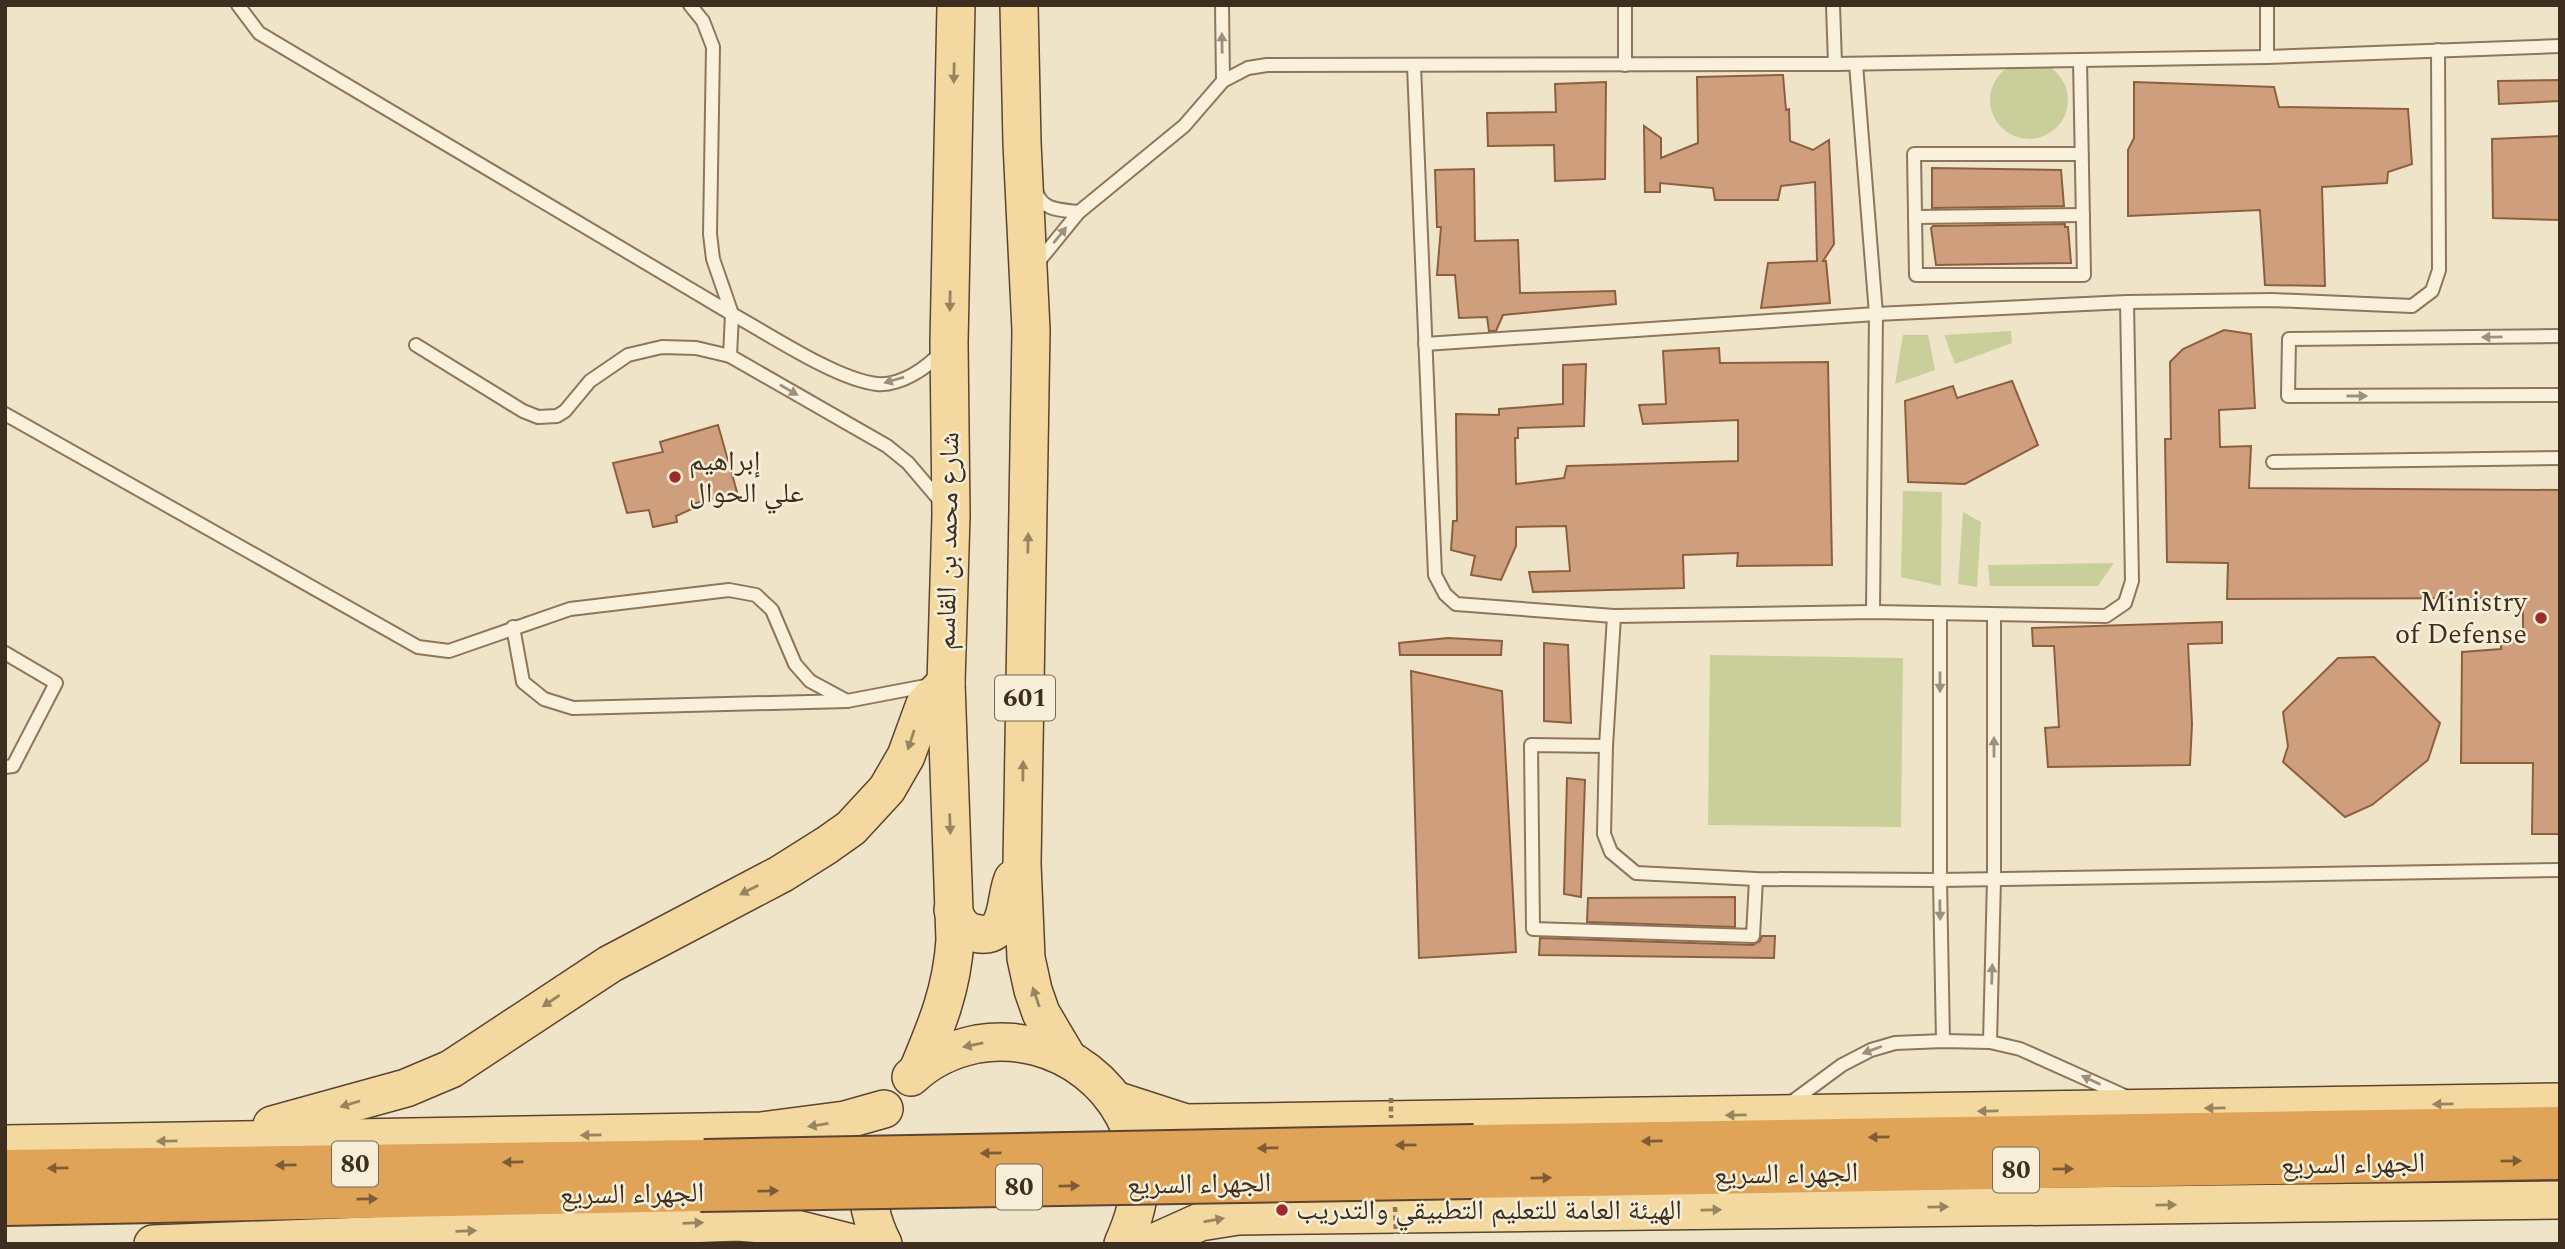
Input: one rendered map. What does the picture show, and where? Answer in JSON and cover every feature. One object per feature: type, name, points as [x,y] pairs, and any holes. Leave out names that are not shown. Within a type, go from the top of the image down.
[{"type":"highway","name":"الجهراء السريع","points":[[5,1169],[2560,1126]]},
{"type":"highway","name":"الجهراء السريع","points":[[5,1206],[2560,1160]]},
{"type":"main road","name":"شارع محمد بن القاسم","points":[[918,1070],[944,1008],[953,970],[955,940],[946,683],[951,515],[949,343],[956,5]]},
{"type":"main road","name":"601","points":[[1019,5],[1022,144],[1031,305],[1022,864],[1027,958],[1033,990],[1041,1013],[1067,1057]]},
{"type":"main road","points":[[226,1140],[406,1088],[452,1069],[573,986],[781,874],[827,845],[851,828],[887,789],[906,755],[925,704],[946,683]]},
{"type":"main road","points":[[953,910],[960,925],[974,933],[990,932],[997,928],[1006,915],[1010,884],[1022,864]]},
{"type":"main road","name":"601","points":[[883,1244],[868,1206],[865,1181],[873,1131],[884,1109],[899,1088],[918,1070],[940,1056],[965,1046],[1017,1042],[1067,1057],[1093,1076],[1115,1100],[1127,1122],[1136,1147],[1139,1172],[1138,1198],[1123,1244]]},
{"type":"main road","name":"الجهراء السريع","points":[[1115,1100],[1186,1123],[2478,1104],[2546,1095]]},
{"type":"main road","points":[[5,1144],[761,1131],[845,1120],[884,1109]]},
{"type":"main road","name":"الجهراء السريع","points":[[1151,1244],[1200,1222],[1238,1216],[2560,1200]]},
{"type":"main road","name":"الجهراء السريع","points":[[153,1244],[738,1222],[784,1226],[855,1244]]},
{"type":"lane","points":[[238,5],[258,33],[732,314],[851,378],[879,384],[915,374],[933,362],[949,343]]},
{"type":"lane","points":[[690,5],[703,21],[713,47],[710,234],[713,259],[732,314],[730,356]]},
{"type":"lane","points":[[1222,5],[1223,82]]},
{"type":"lane","points":[[1625,5],[1625,65]]},
{"type":"lane","points":[[1833,5],[1835,64]]},
{"type":"lane","points":[[2267,5],[2267,57]]},
{"type":"lane","points":[[1031,305],[1039,261],[1079,212],[1184,126],[1223,82],[1248,68],[1267,65],[1856,64],[2267,57],[2560,46]]},
{"type":"lane","points":[[1425,344],[1876,314],[2127,302],[2272,300],[2412,306],[2432,291],[2440,270],[2438,50]]},
{"type":"lane","points":[[2080,60],[2082,154],[2084,275],[1916,275],[1914,153],[2082,154]]},
{"type":"lane","points":[[1856,64],[1876,314],[1873,612]]},
{"type":"lane","points":[[1414,66],[1435,575],[1445,594],[1456,604],[1614,616],[1873,612],[2106,616],[2125,603],[2132,581],[2127,302]]},
{"type":"lane","points":[[1022,144],[1039,200],[1051,209],[1079,212]]},
{"type":"lane","points":[[1915,217],[2083,215]]},
{"type":"lane","points":[[2560,336],[2290,339],[2288,396],[2560,396]]},
{"type":"lane","points":[[416,345],[523,411],[538,417],[557,416],[565,411],[590,381],[628,355],[662,347],[696,348],[730,356],[887,446],[925,480],[951,515]]},
{"type":"lane","points":[[5,414],[418,647],[449,651],[570,609],[729,590],[756,595],[772,610],[795,664],[810,681],[847,701]]},
{"type":"lane","points":[[2273,462],[2560,458]]},
{"type":"lane","points":[[1940,614],[1943,1041]]},
{"type":"lane","points":[[1990,1042],[1994,880],[1994,615]]},
{"type":"lane","points":[[1614,616],[1604,834],[1611,852],[1636,873],[1756,879],[1994,880],[2560,870]]},
{"type":"lane","points":[[513,627],[523,682],[544,699],[573,708],[847,701],[946,683]]},
{"type":"lane","points":[[5,653],[56,682],[13,766],[5,767]]},
{"type":"lane","points":[[1606,746],[1531,745],[1534,929],[1753,936],[1756,879]]},
{"type":"lane","points":[[1777,1114],[1842,1065],[1871,1049],[1895,1043],[1943,1041],[1990,1042],[2020,1049],[2153,1108]]},
{"type":"green space","points":[[2029,61],[2044,64],[2057,72],[2065,85],[2068,100],[2065,115],[2057,128],[2044,136],[2029,139],[2014,136],[2001,128],[1993,115],[1990,100],[1993,85],[2001,72],[2014,64]]},
{"type":"green space","points":[[2011,331],[2012,343],[1955,364],[1944,335]]},
{"type":"green space","points":[[1903,335],[1928,335],[1935,370],[1895,384]]},
{"type":"green space","points":[[1903,491],[1942,492],[1941,586],[1901,577]]},
{"type":"green space","points":[[1963,512],[1981,522],[1977,587],[1958,584]]},
{"type":"green space","points":[[2114,563],[2098,586],[1990,586],[1988,565]]},
{"type":"green space","points":[[1710,655],[1903,658],[1901,827],[1708,825]]},
{"type":"building","points":[[1783,75],[1786,110],[1789,109],[1790,141],[1813,150],[1829,140],[1834,244],[1823,261],[1826,261],[1830,303],[1761,308],[1768,263],[1817,261],[1815,182],[1781,186],[1778,200],[1715,200],[1713,188],[1660,183],[1660,192],[1645,192],[1644,126],[1661,138],[1661,158],[1698,143],[1697,77]]},
{"type":"building","points":[[2560,80],[2560,101],[2499,104],[2498,81]]},
{"type":"building","points":[[1606,82],[1605,179],[1555,181],[1554,145],[1488,146],[1487,113],[1556,112],[1555,84]]},
{"type":"building","points":[[2134,82],[2274,87],[2279,107],[2408,109],[2412,164],[2388,172],[2387,183],[2322,187],[2325,286],[2265,285],[2260,210],[2128,216],[2128,150],[2134,138]]},
{"type":"building","points":[[2560,136],[2560,220],[2493,218],[2492,139]]},
{"type":"building","points":[[1932,168],[2061,170],[2064,206],[1932,208]]},
{"type":"building","points":[[1474,169],[1475,241],[1518,240],[1520,293],[1615,291],[1616,304],[1503,315],[1496,331],[1489,331],[1487,317],[1459,318],[1455,275],[1437,275],[1441,227],[1437,227],[1435,170]]},
{"type":"building","points":[[2065,224],[2065,227],[2068,227],[2071,263],[1936,265],[1931,228],[1933,226]]},
{"type":"building","name":"Ministry of Defense","points":[[2224,330],[2251,334],[2255,408],[2219,410],[2220,447],[2251,446],[2249,488],[2560,490],[2560,834],[2532,834],[2533,763],[2461,763],[2462,652],[2501,649],[2501,640],[2523,637],[2523,598],[2227,599],[2228,563],[2167,562],[2165,439],[2171,439],[2170,362],[2183,349]]},
{"type":"building","points":[[1719,348],[1720,363],[1828,362],[1832,565],[1737,566],[1738,553],[1683,555],[1684,588],[1533,592],[1529,572],[1570,571],[1566,526],[1516,527],[1516,546],[1501,580],[1471,575],[1475,556],[1451,550],[1453,521],[1457,521],[1456,414],[1499,415],[1499,409],[1563,404],[1563,365],[1586,364],[1584,426],[1518,428],[1518,438],[1515,438],[1516,484],[1564,478],[1567,466],[1738,461],[1738,420],[1643,424],[1639,405],[1666,404],[1663,351]]},
{"type":"building","points":[[2012,381],[2038,445],[1965,484],[1908,482],[1905,401],[1953,386],[1957,398]]},
{"type":"building","name":"إبراهيم علي الحوال","points":[[718,425],[737,492],[693,504],[694,508],[676,516],[677,522],[653,527],[649,510],[627,513],[613,463],[663,452],[660,442]]},
{"type":"building","points":[[2222,622],[2222,643],[2188,644],[2192,724],[2190,765],[2048,767],[2045,728],[2059,727],[2054,646],[2033,646],[2032,628]]},
{"type":"building","points":[[1448,638],[1502,641],[1501,655],[1400,655],[1399,643]]},
{"type":"building","points":[[1544,643],[1568,645],[1571,723],[1544,721]]},
{"type":"building","points":[[2374,657],[2440,723],[2428,760],[2372,805],[2345,817],[2283,762],[2288,746],[2283,712],[2338,658]]},
{"type":"building","points":[[1411,671],[1502,691],[1516,952],[1419,958]]},
{"type":"building","points":[[1567,778],[1585,780],[1581,897],[1564,894]]},
{"type":"building","points":[[1735,897],[1735,927],[1587,922],[1588,898]]},
{"type":"building","points":[[1762,936],[1775,936],[1774,958],[1539,955],[1540,938],[1753,945],[1760,941]]},
{"type":"place","name":"إبراهيم علي الحوال","points":[[675,477]]},
{"type":"place","name":"Ministry of Defense","points":[[2541,618]]},
{"type":"place","name":"الهيئة العامة للتعليم التطبيقي والتدريب","points":[[1282,1210]]}]
